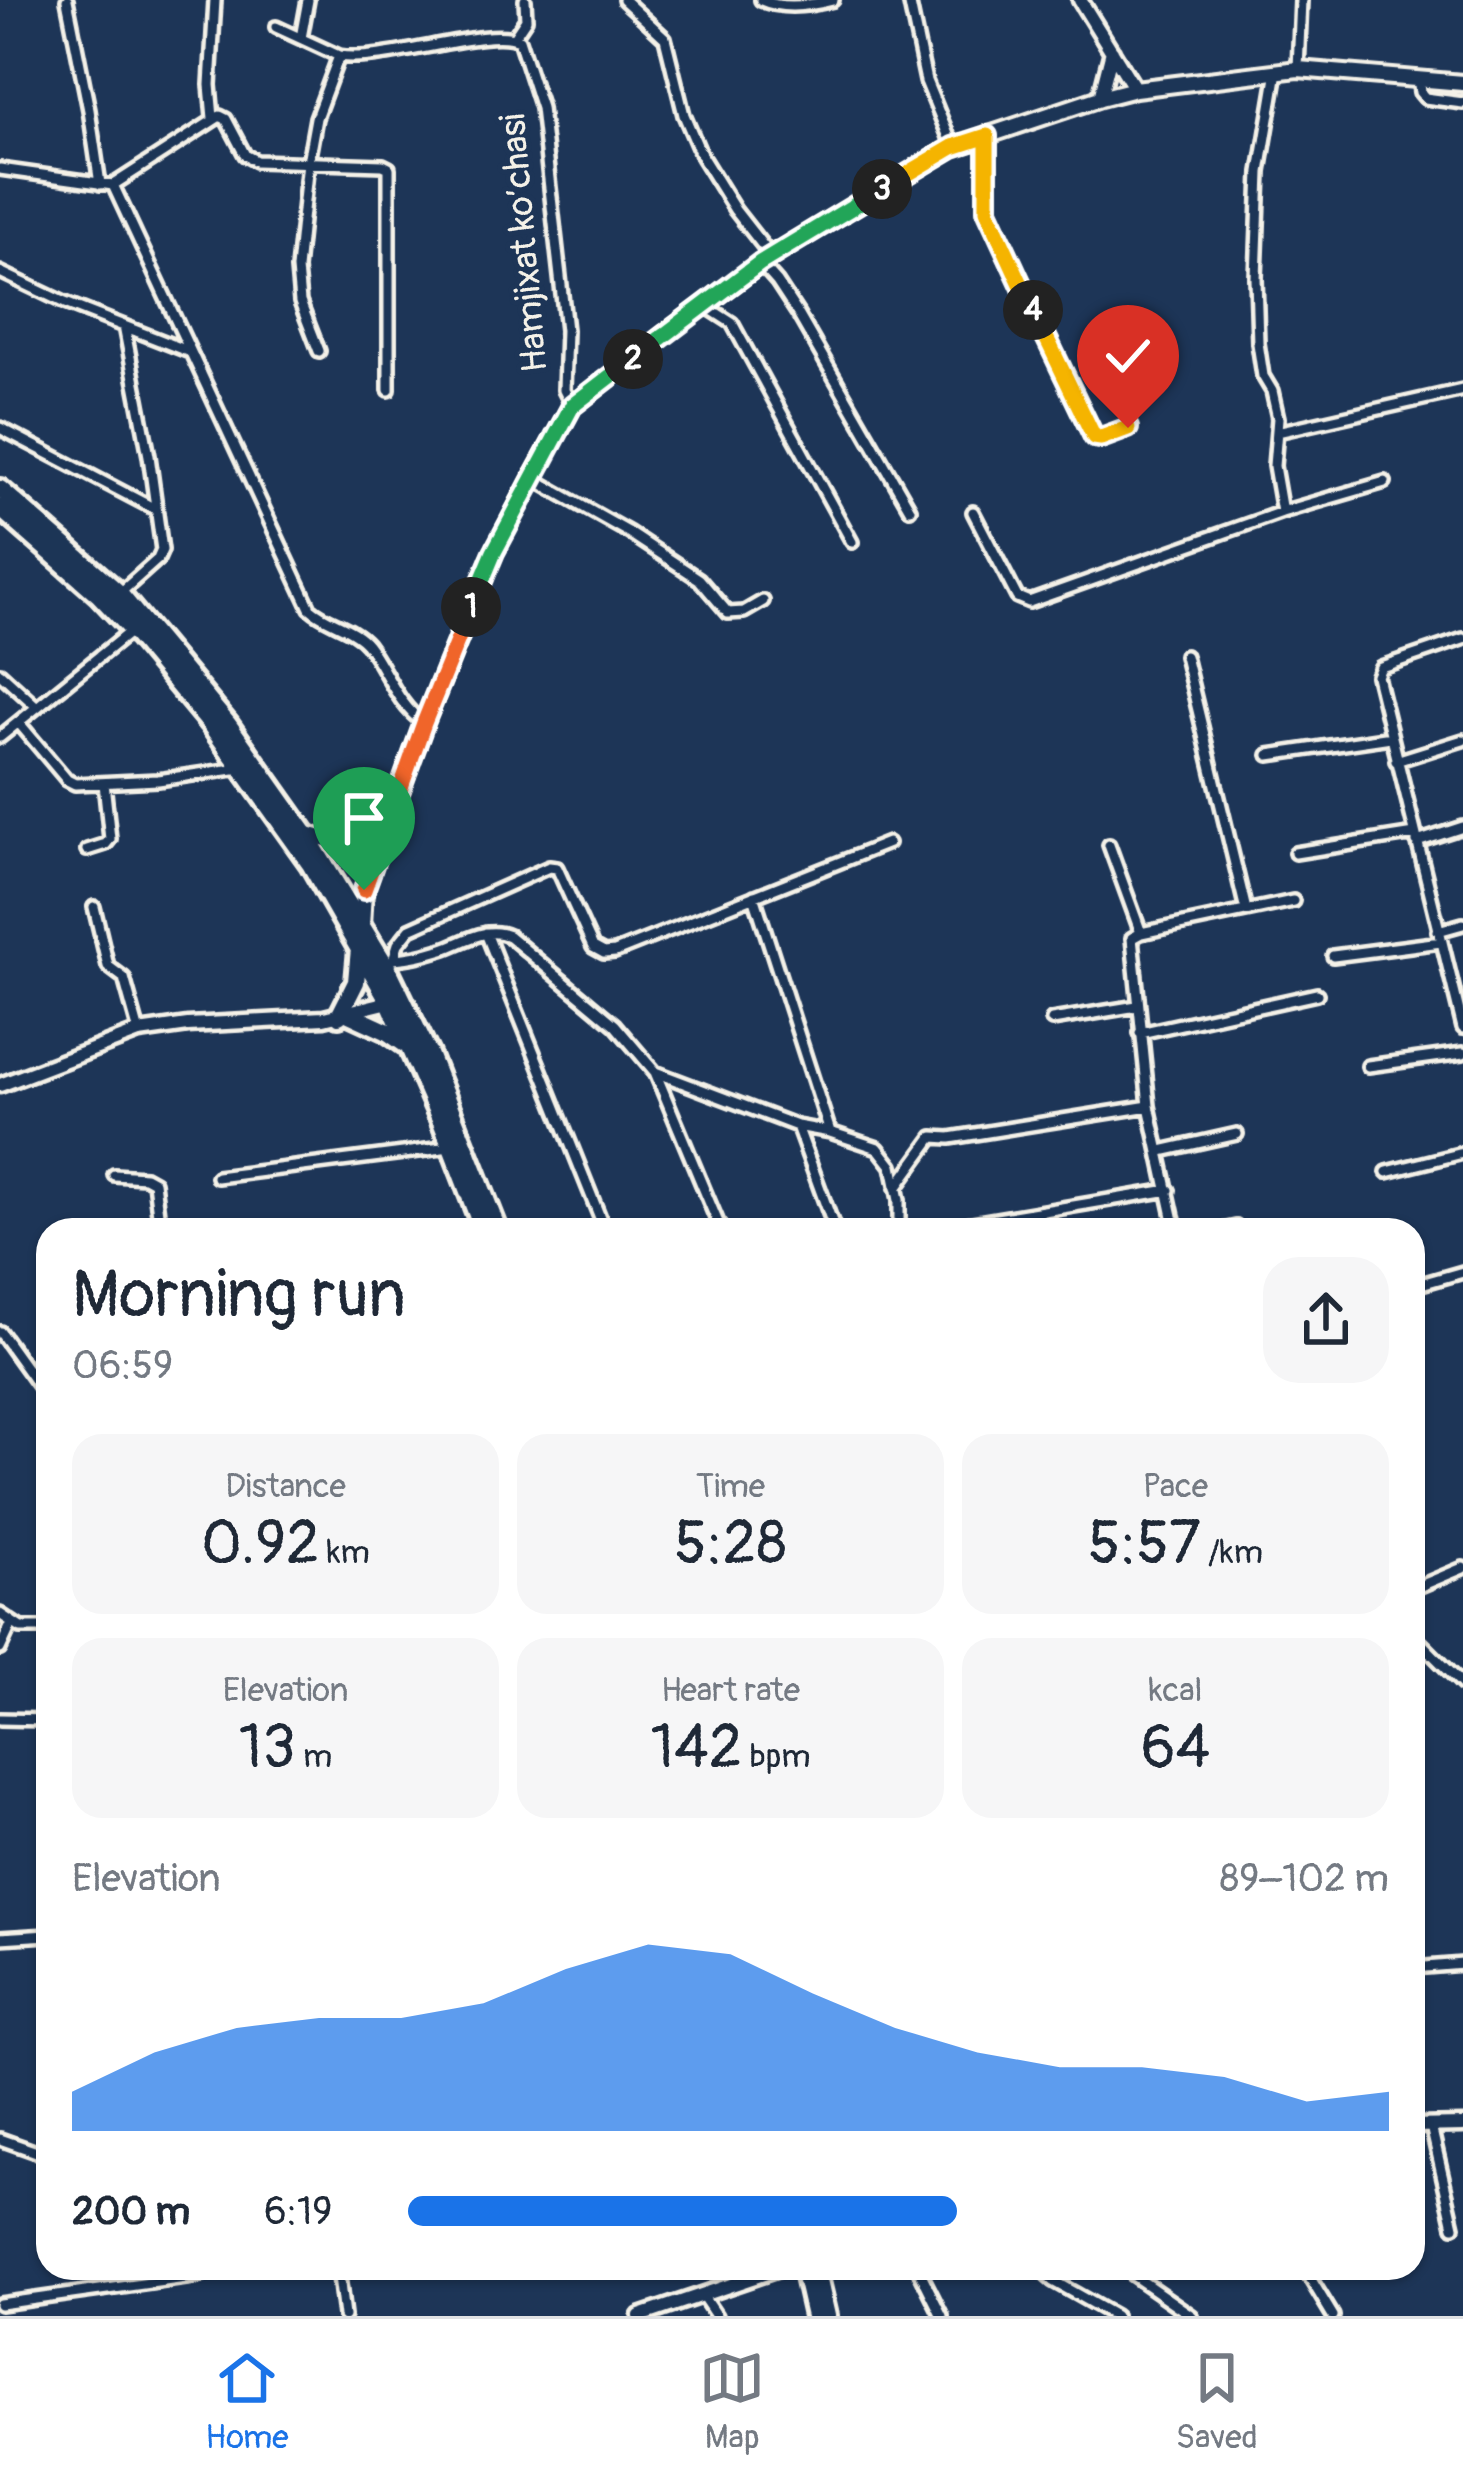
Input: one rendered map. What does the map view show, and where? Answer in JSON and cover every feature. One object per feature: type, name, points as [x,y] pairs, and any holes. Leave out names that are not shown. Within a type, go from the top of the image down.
[{"type":"highway","points":[[0,489],[119,593],[228,724],[305,833],[391,964],[493,1218]]},
{"type":"highway","points":[[0,508],[132,630],[211,724],[310,864],[389,1002],[478,1218]]},
{"type":"highway","points":[[358,949],[356,982],[344,1015],[386,1031],[410,1049]]},
{"type":"highway","points":[[806,2280],[814,2316]]},
{"type":"highway","points":[[819,2280],[827,2316]]},
{"type":"main road","points":[[362,926],[364,890],[424,723],[494,552],[532,478],[572,406],[703,305],[766,260],[953,147],[1100,98],[1135,89],[1298,69],[1463,82]]},
{"type":"main road","points":[[305,833],[351,843],[385,830]]},
{"type":"street","points":[[67,0],[100,184]]},
{"type":"street","points":[[213,118],[215,0]]},
{"type":"street","points":[[301,38],[308,0]]},
{"type":"street","points":[[276,27],[349,58],[501,35],[514,37],[526,19],[525,0]]},
{"type":"street","points":[[624,0],[665,38],[684,115],[702,157],[910,509]]},
{"type":"street","points":[[761,0],[811,6],[833,0]]},
{"type":"street","points":[[909,0],[926,81],[953,147]]},
{"type":"street","points":[[1080,0],[1135,89]]},
{"type":"street","points":[[1298,69],[1301,0]]},
{"type":"street","name":"Hamjixat ko’chasi","points":[[514,37],[521,44],[541,108],[566,330],[564,389],[572,406]]},
{"type":"street","points":[[1100,98],[1112,51]]},
{"type":"street","points":[[319,351],[300,302],[297,268],[308,162],[320,105],[339,56]]},
{"type":"street","points":[[1277,71],[1260,172],[1256,278],[1263,376],[1276,403],[1274,466],[1282,512]]},
{"type":"street","points":[[1418,77],[1425,98],[1463,103]]},
{"type":"street","points":[[0,169],[113,185],[220,116],[226,118],[249,158],[389,168],[389,390]]},
{"type":"street","points":[[987,136],[987,210],[1086,424],[1094,437],[1101,438],[1128,428]]},
{"type":"street","points":[[113,185],[310,608],[364,640],[410,714],[424,723]]},
{"type":"street","points":[[0,272],[190,352]]},
{"type":"street","points":[[703,305],[732,323],[852,542]]},
{"type":"street","points":[[119,593],[161,555],[149,456],[124,326]]},
{"type":"street","points":[[1276,432],[1463,390]]},
{"type":"street","points":[[0,428],[155,509]]},
{"type":"street","points":[[532,478],[700,579],[728,614],[763,602]]},
{"type":"street","points":[[973,512],[1017,597],[1029,602],[1282,512],[1385,482]]},
{"type":"street","points":[[0,737],[132,630]]},
{"type":"street","points":[[1462,1023],[1378,671],[1463,639]]},
{"type":"street","points":[[1185,656],[1246,910]]},
{"type":"street","points":[[0,673],[37,707]]},
{"type":"street","points":[[20,723],[70,783],[158,780],[240,768]]},
{"type":"street","points":[[1269,755],[1391,737]]},
{"type":"street","points":[[1396,761],[1463,740]]},
{"type":"street","points":[[87,850],[110,839],[104,782]]},
{"type":"street","points":[[1295,853],[1416,838],[1463,827]]},
{"type":"street","points":[[391,964],[410,929],[549,867],[557,868],[593,947],[604,953],[888,843]]},
{"type":"street","points":[[1109,845],[1141,933]]},
{"type":"street","points":[[754,896],[830,1132]]},
{"type":"street","points":[[1175,1218],[1149,1106],[1132,938],[1293,901]]},
{"type":"street","points":[[94,907],[110,970],[124,978],[139,1032]]},
{"type":"street","points":[[1334,956],[1440,936],[1463,924]]},
{"type":"street","points":[[391,964],[486,933],[509,936],[614,1025],[655,1072],[716,1218]]},
{"type":"street","points":[[486,933],[600,1218]]},
{"type":"street","points":[[1140,1033],[1317,994]]},
{"type":"street","points":[[0,1085],[139,1032],[344,1015],[389,1002]]},
{"type":"street","points":[[1052,1020],[1138,1006]]},
{"type":"street","points":[[1368,1066],[1463,1053]]},
{"type":"street","points":[[655,1072],[797,1126],[878,1148],[892,1166],[898,1218]]},
{"type":"street","points":[[896,1188],[933,1137],[1149,1106]]},
{"type":"street","points":[[797,1126],[831,1218]]},
{"type":"street","points":[[1161,1151],[1237,1134]]},
{"type":"street","points":[[217,1177],[450,1147]]},
{"type":"street","points":[[1387,1172],[1463,1153]]},
{"type":"street","points":[[114,1175],[154,1182],[158,1218]]},
{"type":"street","points":[[1002,1218],[1169,1190]]},
{"type":"street","points":[[1425,1283],[1463,1272]]},
{"type":"street","points":[[0,1332],[36,1382]]},
{"type":"street","points":[[1425,1584],[1463,1568]]},
{"type":"street","points":[[0,1614],[21,1628],[36,1628]]},
{"type":"street","points":[[0,1649],[11,1623]]},
{"type":"street","points":[[1425,1647],[1463,1685]]},
{"type":"street","points":[[0,1720],[36,1720]]},
{"type":"street","points":[[0,1938],[36,1936]]},
{"type":"street","points":[[1425,1967],[1463,1964]]},
{"type":"street","points":[[1425,2126],[1463,2125]]},
{"type":"street","points":[[1431,2126],[1454,2226]]},
{"type":"street","points":[[0,2139],[36,2152]]},
{"type":"street","points":[[0,2304],[171,2280]]},
{"type":"street","points":[[340,2280],[344,2316]]},
{"type":"street","points":[[640,2316],[746,2280]]},
{"type":"street","points":[[924,2280],[941,2316]]},
{"type":"street","points":[[1052,2280],[1115,2316]]},
{"type":"street","points":[[1140,2280],[1192,2316]]},
{"type":"street","points":[[1311,2280],[1333,2316]]},
{"type":"street","points":[[702,2295],[716,2316]]},
{"type":"route","points":[[364,890],[430,706],[494,552],[572,406],[760,263],[818,227],[953,147],[987,136],[987,210],[1086,424],[1094,437],[1101,438],[1128,428]]}]
